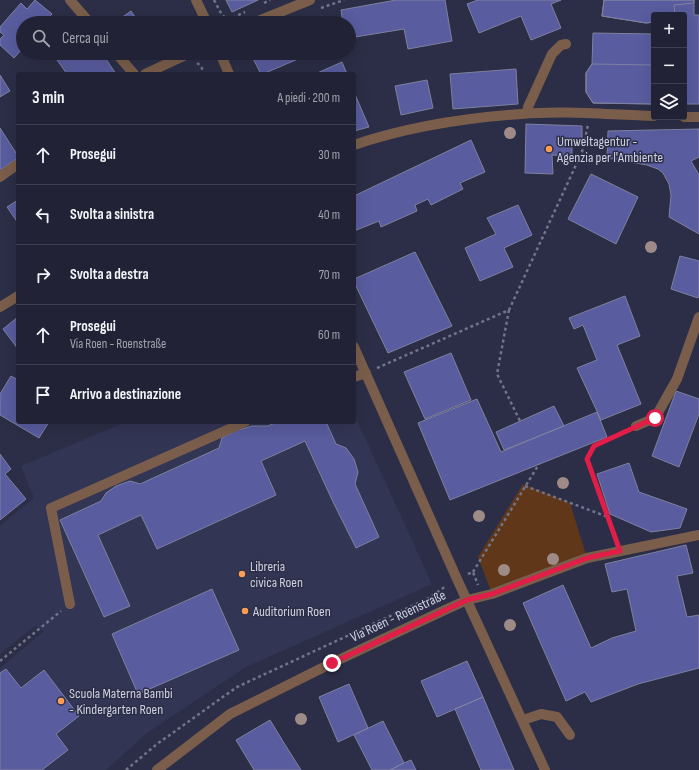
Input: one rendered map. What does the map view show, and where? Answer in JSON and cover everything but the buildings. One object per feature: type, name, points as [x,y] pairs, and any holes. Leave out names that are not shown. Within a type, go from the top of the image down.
[{"type":"street","points":[[70,0],[84,16]]},
{"type":"street","points":[[196,0],[204,16]]},
{"type":"street","points":[[271,16],[310,0]]},
{"type":"street","points":[[527,114],[528,107],[552,54],[561,45],[566,44]]},
{"type":"street","points":[[122,60],[132,72]]},
{"type":"street","points":[[149,72],[175,60]]},
{"type":"street","points":[[223,60],[228,72]]},
{"type":"street","points":[[356,144],[379,136],[448,122],[527,114],[590,113],[651,116]]},
{"type":"street","points":[[687,117],[699,117]]},
{"type":"street","points":[[0,177],[16,165]]},
{"type":"street","points":[[0,307],[16,297]]},
{"type":"street","points":[[636,426],[655,418],[677,379],[699,317]]},
{"type":"street","points":[[356,351],[545,770]]},
{"type":"street","points":[[356,376],[366,373]]},
{"type":"street","points":[[70,604],[51,508],[240,424]]},
{"type":"street","name":"Via Roen - Roenstraße","points":[[157,770],[230,714],[332,663],[467,600],[492,594],[587,558],[699,535]]},
{"type":"street","points":[[522,720],[541,714],[557,717],[570,735]]},
{"type":"path","points":[[214,0],[223,16]]},
{"type":"path","points":[[263,3],[270,0]]},
{"type":"path","points":[[237,16],[250,10]]},
{"type":"path","points":[[191,64],[198,64],[203,72]]},
{"type":"path","points":[[520,422],[497,374],[509,310],[582,152],[590,113]]},
{"type":"path","points":[[366,373],[509,310]]},
{"type":"path","points":[[620,551],[587,459],[594,446],[636,426]]},
{"type":"path","points":[[473,572],[539,464]]},
{"type":"path","points":[[525,486],[608,517]]},
{"type":"path","points":[[0,661],[70,604]]},
{"type":"shaded area","points":[[356,418],[432,584],[246,667],[147,733],[106,770],[0,770],[0,668],[44,631],[35,626],[0,654],[0,526],[34,498],[21,466],[121,424],[356,424]]},
{"type":"shaded area","points":[[523,484],[570,503],[587,558],[492,594],[478,557]]},
{"type":"place","name":"Umweltagentur - Agenzia per l'Ambiente","points":[[549,149]]},
{"type":"place","name":"Libreria civica Roen","points":[[242,574]]},
{"type":"place","name":"Auditorium Roen","points":[[245,611]]},
{"type":"place","name":"Scuola Materna Bambi - Kindergarten Roen","points":[[61,701]]},
{"type":"route","points":[[332,663],[467,600],[492,594],[587,558],[620,551],[587,459],[594,446],[655,418]]}]
